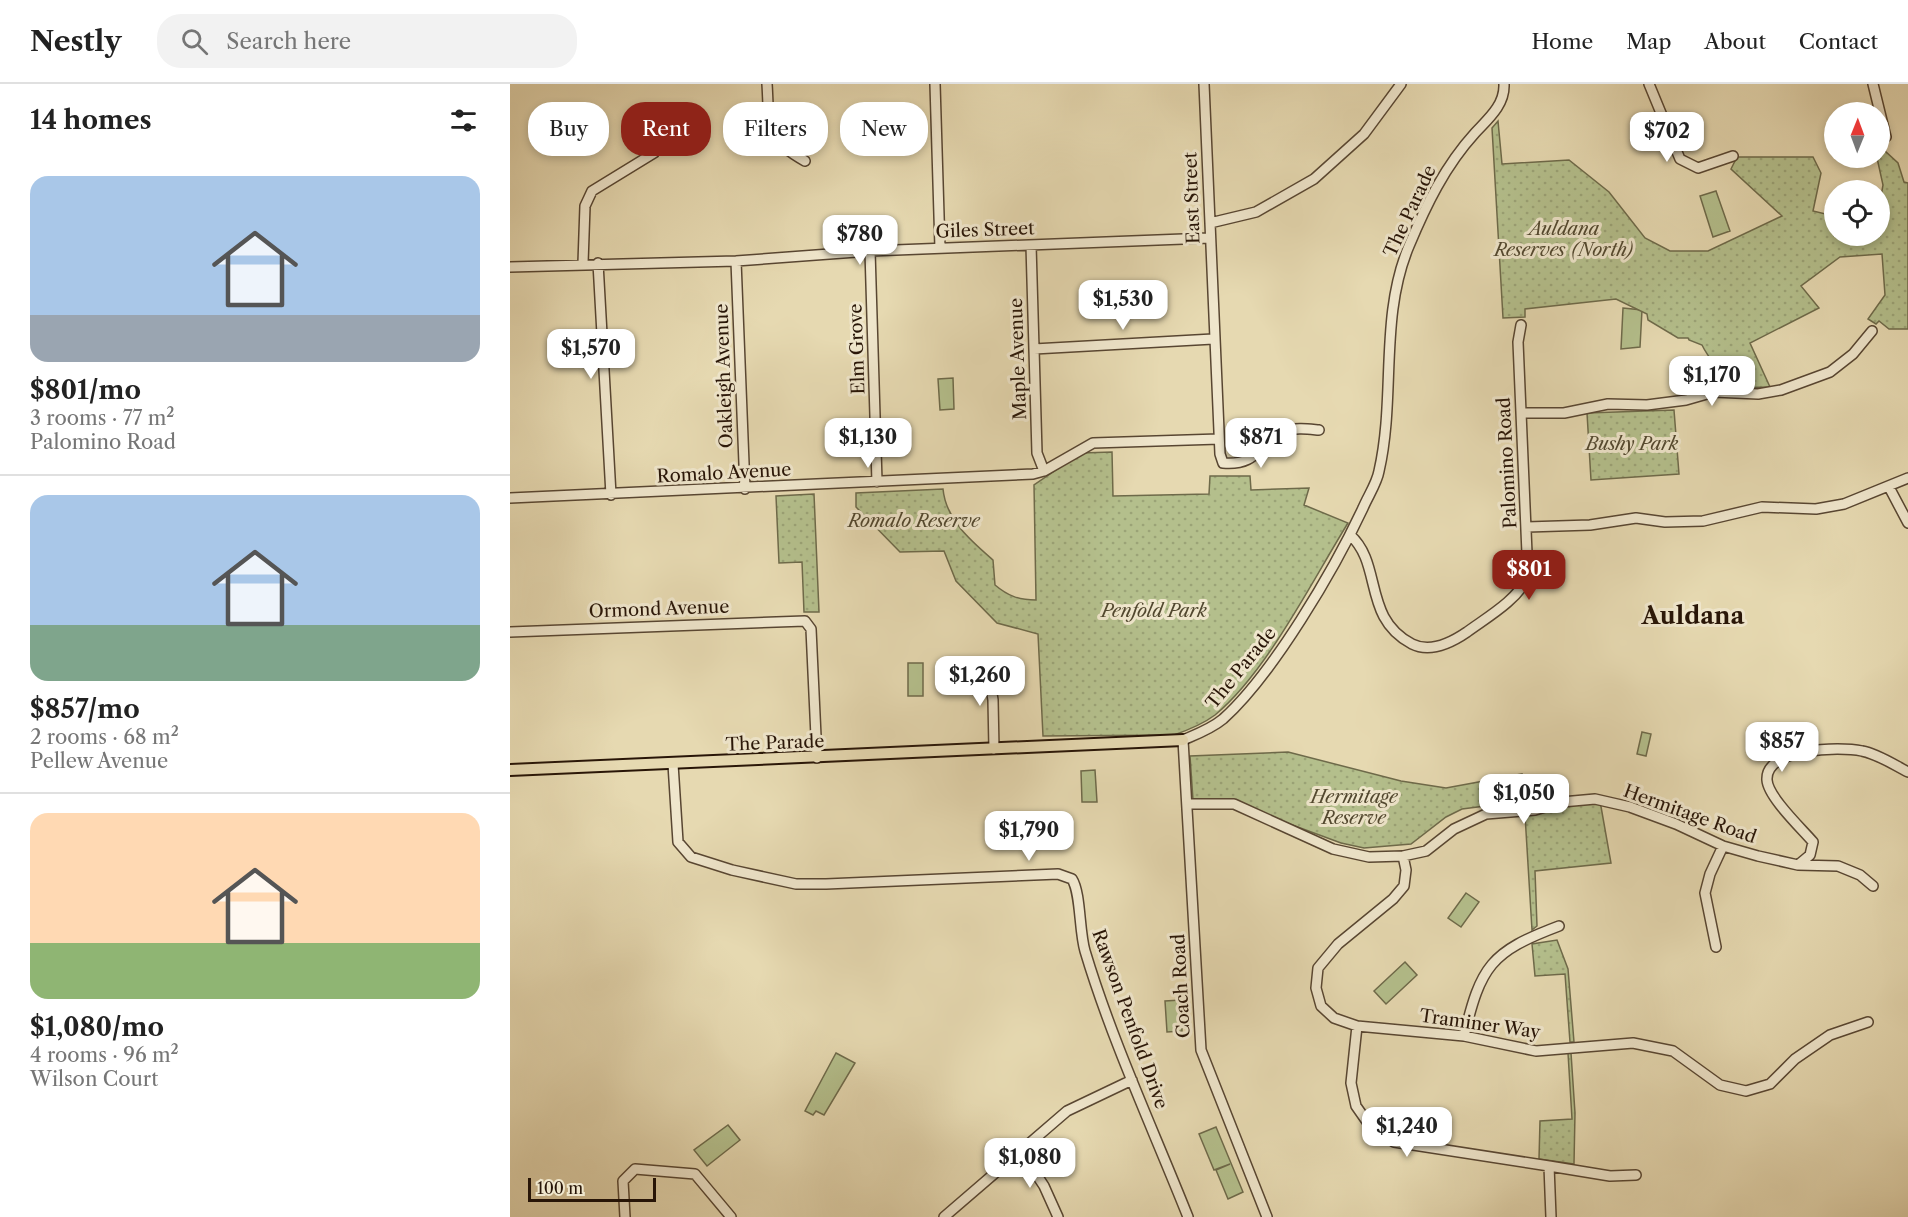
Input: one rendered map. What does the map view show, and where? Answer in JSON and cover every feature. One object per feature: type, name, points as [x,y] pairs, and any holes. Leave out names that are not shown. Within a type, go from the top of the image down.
[{"type":"main road","name":"The Parade","points":[[510,770],[1183,740]]},
{"type":"street","points":[[767,84],[771,136],[779,145],[805,161]]},
{"type":"street","points":[[935,84],[940,248]]},
{"type":"street","name":"East Street","points":[[1204,84],[1213,339],[1220,454],[1223,463],[1237,465],[1253,458],[1285,432],[1319,430]]},
{"type":"street","points":[[1210,223],[1256,212],[1314,179],[1364,134],[1401,84]]},
{"type":"street","name":"The Parade","points":[[1183,740],[1224,718],[1260,676],[1292,632],[1350,535],[1379,472],[1395,298],[1408,249],[1438,184],[1459,151],[1493,114],[1503,94],[1504,84]]},
{"type":"street","points":[[1649,84],[1680,159],[1698,168],[1733,156]]},
{"type":"street","points":[[1873,84],[1878,102]]},
{"type":"street","points":[[583,263],[585,206],[592,191],[649,156]]},
{"type":"street","name":"Giles Street","points":[[510,267],[583,263],[736,261],[870,251],[1209,238]]},
{"type":"street","name":"Maple Avenue","points":[[1031,245],[1037,453],[1044,471]]},
{"type":"street","name":"Elm Grove","points":[[870,251],[877,483]]},
{"type":"street","name":"Oakleigh Avenue","points":[[736,261],[745,489]]},
{"type":"street","points":[[598,263],[611,495]]},
{"type":"street","name":"Palomino Road","points":[[1350,535],[1362,551],[1382,617],[1400,638],[1421,649],[1439,646],[1461,636],[1522,590],[1528,577],[1518,342],[1521,325]]},
{"type":"street","points":[[1522,413],[1564,413],[1608,404],[1647,405],[1686,400],[1714,392],[1758,394],[1781,390],[1830,372],[1854,354],[1872,331]]},
{"type":"street","points":[[1034,349],[1213,339]]},
{"type":"street","name":"Romalo Avenue","points":[[510,498],[877,483],[1044,471],[1093,443],[1219,439]]},
{"type":"street","points":[[1527,527],[1590,525],[1636,519],[1665,522],[1703,521],[1762,507],[1816,509],[1844,504],[1889,487],[1908,477]]},
{"type":"street","points":[[1889,487],[1908,523]]},
{"type":"street","name":"Ormond Avenue","points":[[510,632],[801,620],[808,623],[811,629],[817,758]]},
{"type":"street","points":[[987,663],[993,700],[994,749]]},
{"type":"street","name":"Coach Road","points":[[1183,740],[1201,1050],[1267,1217]]},
{"type":"street","points":[[1798,865],[1810,855],[1813,842],[1774,797],[1767,782],[1769,767],[1776,761],[1791,755],[1833,749],[1863,751],[1908,772]]},
{"type":"street","name":"Rawson Penfold Drive","points":[[673,764],[678,842],[691,857],[732,870],[796,884],[1058,874],[1069,876],[1076,886],[1078,920],[1084,950],[1132,1080],[1188,1217]]},
{"type":"street","name":"Hermitage Road","points":[[1188,804],[1234,804],[1333,849],[1369,857],[1403,856],[1426,850],[1454,829],[1486,814],[1535,810],[1562,802],[1596,799],[1630,807],[1676,824],[1723,846],[1798,865],[1838,866],[1860,875],[1873,886]]},
{"type":"street","points":[[1716,947],[1705,893],[1710,874],[1723,846]]},
{"type":"street","name":"Traminer Way","points":[[1403,856],[1406,870],[1404,886],[1393,899],[1338,944],[1318,968],[1316,988],[1322,1006],[1334,1018],[1357,1026],[1464,1036],[1536,1051],[1633,1043],[1673,1052],[1720,1085],[1746,1091],[1770,1084],[1796,1059],[1830,1035],[1868,1022]]},
{"type":"street","points":[[1464,1036],[1479,981],[1492,963],[1512,947],[1559,926]]},
{"type":"street","points":[[1357,1026],[1350,1083],[1356,1106],[1370,1126],[1394,1142],[1610,1176],[1636,1175]]},
{"type":"street","points":[[944,1217],[1067,1111],[1132,1080]]},
{"type":"street","points":[[1020,1151],[1044,1186],[1058,1217]]},
{"type":"street","points":[[1549,1166],[1551,1217]]},
{"type":"street","points":[[625,1217],[623,1180],[635,1169],[695,1174],[731,1217]]},
{"type":"green space","name":"Auldana Reserves (North)","points":[[1498,121],[1502,164],[1569,160],[1609,192],[1645,238],[1670,251],[1708,251],[1782,216],[1731,169],[1737,157],[1813,157],[1821,173],[1813,211],[1824,214],[1824,246],[1890,246],[1890,180],[1882,180],[1879,168],[1890,168],[1890,156],[1898,163],[1904,182],[1908,183],[1908,329],[1889,329],[1879,321],[1876,324],[1868,319],[1885,295],[1882,254],[1840,257],[1801,286],[1819,308],[1750,343],[1770,387],[1731,388],[1702,345],[1688,338],[1678,338],[1648,320],[1647,314],[1616,299],[1525,309],[1525,317],[1503,318],[1492,128]]},
{"type":"green space","points":[[1716,191],[1730,231],[1713,237],[1700,196]]},
{"type":"green space","points":[[1623,308],[1642,310],[1640,347],[1621,349]]},
{"type":"green space","points":[[953,378],[954,409],[940,410],[938,379]]},
{"type":"green space","name":"Bushy Park","points":[[1674,410],[1679,474],[1591,480],[1587,413]]},
{"type":"green space","name":"Penfold Park","points":[[1112,452],[1113,496],[1209,494],[1210,476],[1250,476],[1251,490],[1309,488],[1304,505],[1348,523],[1270,651],[1253,675],[1215,715],[1174,735],[1043,736],[1038,634],[997,623],[956,581],[944,551],[900,552],[856,507],[856,493],[943,489],[954,520],[968,537],[993,560],[995,585],[1014,597],[1036,600],[1034,485],[1081,453]]},
{"type":"green space","points":[[814,494],[819,612],[804,612],[802,562],[779,563],[776,496]]},
{"type":"green space","points":[[908,663],[923,663],[923,696],[908,696]]},
{"type":"green space","points":[[1642,732],[1651,734],[1646,756],[1637,754]]},
{"type":"green space","name":"Hermitage Reserve","points":[[1288,752],[1401,781],[1446,788],[1522,774],[1524,801],[1462,809],[1446,817],[1411,844],[1364,848],[1341,843],[1276,819],[1232,799],[1193,800],[1190,756]]},
{"type":"green space","points":[[1095,770],[1097,802],[1082,802],[1081,771]]},
{"type":"green space","points":[[1600,801],[1611,863],[1535,871],[1537,926],[1532,930],[1525,815],[1575,802]]},
{"type":"green space","points":[[1466,893],[1479,902],[1461,927],[1448,918]]},
{"type":"green space","points":[[1557,940],[1568,969],[1574,1042],[1570,1042],[1565,974],[1535,976],[1532,944]]},
{"type":"green space","points":[[1405,962],[1417,975],[1386,1004],[1374,991]]},
{"type":"green space","points":[[1181,1000],[1182,1031],[1167,1032],[1165,1001]]},
{"type":"green space","points":[[836,1053],[855,1063],[824,1115],[816,1111],[813,1115],[805,1111]]},
{"type":"green space","points":[[1568,1053],[1571,1053],[1575,1113],[1574,1164],[1539,1159],[1540,1121],[1572,1119]]},
{"type":"green space","points":[[728,1125],[740,1140],[707,1166],[694,1150]]},
{"type":"green space","points":[[1216,1127],[1243,1192],[1228,1199],[1216,1170],[1230,1164],[1214,1170],[1199,1134]]},
{"type":"district","name":"Auldana","points":[[1693,616]]},
{"type":"park label","name":"Romalo Reserve","points":[[914,521]]}]
